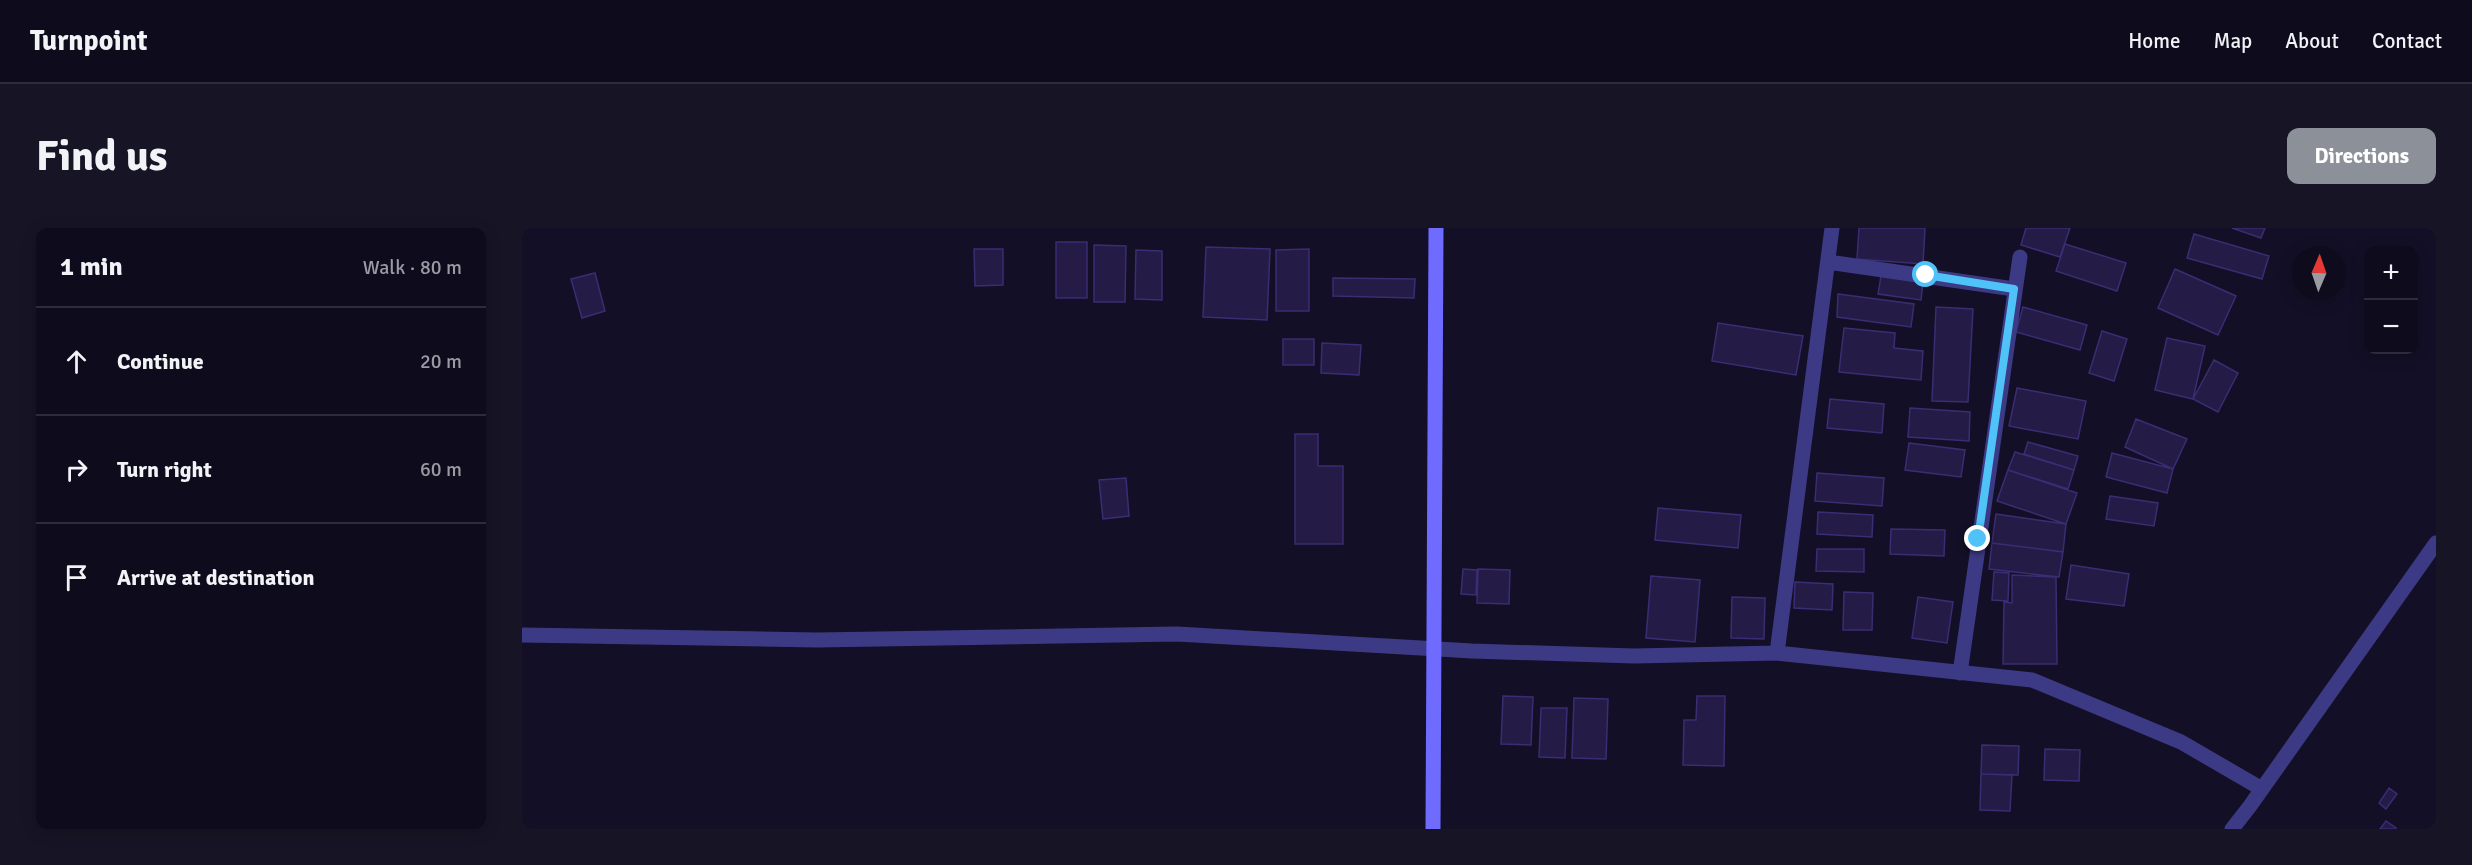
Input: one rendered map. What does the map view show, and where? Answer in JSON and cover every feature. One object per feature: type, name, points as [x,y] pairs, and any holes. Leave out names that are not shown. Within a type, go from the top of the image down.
[{"type":"street","points":[[1432,829],[1436,228]]},
{"type":"street","points":[[1777,653],[1832,228]]},
{"type":"street","points":[[1960,673],[2020,257]]},
{"type":"street","points":[[1828,262],[2014,289]]},
{"type":"street","points":[[2232,829],[2436,543]]},
{"type":"street","points":[[522,635],[817,640],[1177,634],[1634,656],[1777,653],[2032,680],[2181,742],[2262,789]]},
{"type":"building","points":[[1859,228],[1925,228],[1923,264],[1857,259]]},
{"type":"building","points":[[2026,228],[2070,228],[2060,257],[2021,245]]},
{"type":"building","points":[[2232,228],[2265,228],[2261,238]]},
{"type":"building","points":[[2194,234],[2269,256],[2262,279],[2187,258]]},
{"type":"building","points":[[1056,242],[1087,242],[1087,298],[1056,298]]},
{"type":"building","points":[[2065,244],[2126,263],[2117,291],[2056,271]]},
{"type":"building","points":[[1094,245],[1126,246],[1125,302],[1094,302]]},
{"type":"building","points":[[1206,247],[1270,249],[1267,320],[1203,317]]},
{"type":"building","points":[[974,249],[1003,249],[1003,285],[975,286]]},
{"type":"building","points":[[1309,249],[1309,311],[1276,311],[1276,250]]},
{"type":"building","points":[[1136,250],[1162,251],[1162,300],[1135,299]]},
{"type":"building","points":[[2175,269],[2236,296],[2218,335],[2158,308]]},
{"type":"building","points":[[595,273],[605,311],[582,318],[571,279]]},
{"type":"building","points":[[1881,276],[1923,282],[1921,300],[1878,294]]},
{"type":"building","points":[[1333,278],[1415,279],[1414,298],[1333,296]]},
{"type":"building","points":[[1838,294],[1914,304],[1911,327],[1837,317]]},
{"type":"building","points":[[1936,307],[1973,309],[1968,402],[1932,401]]},
{"type":"building","points":[[2023,307],[2087,325],[2080,350],[2016,332]]},
{"type":"building","points":[[1718,323],[1803,336],[1796,375],[1712,361]]},
{"type":"building","points":[[1844,328],[1895,333],[1894,348],[1923,351],[1921,380],[1839,372]]},
{"type":"building","points":[[2102,331],[2127,339],[2114,381],[2089,373]]},
{"type":"building","points":[[2167,338],[2205,346],[2193,399],[2155,390]]},
{"type":"building","points":[[1283,339],[1314,339],[1314,365],[1283,365]]},
{"type":"building","points":[[1322,343],[1361,345],[1359,375],[1321,373]]},
{"type":"building","points":[[2214,360],[2238,373],[2218,412],[2193,399]]},
{"type":"building","points":[[2017,388],[2086,401],[2078,439],[2009,426]]},
{"type":"building","points":[[1830,399],[1884,404],[1882,433],[1827,428]]},
{"type":"building","points":[[1910,408],[1970,412],[1969,441],[1908,437]]},
{"type":"building","points":[[2136,419],[2187,439],[2173,469],[2125,447]]},
{"type":"building","points":[[1295,434],[1318,434],[1318,466],[1343,466],[1343,544],[1295,544]]},
{"type":"building","points":[[2028,442],[2078,456],[2074,470],[2024,454]]},
{"type":"building","points":[[1909,443],[1965,450],[1961,477],[1905,470]]},
{"type":"building","points":[[2015,452],[2074,470],[2068,489],[2008,470]]},
{"type":"building","points":[[2112,453],[2173,469],[2167,493],[2106,477]]},
{"type":"building","points":[[2008,470],[2077,493],[2066,524],[1997,501]]},
{"type":"building","points":[[1817,473],[1884,478],[1882,506],[1815,501]]},
{"type":"building","points":[[1126,478],[1129,516],[1103,519],[1099,480]]},
{"type":"building","points":[[2110,496],[2158,503],[2154,526],[2106,519]]},
{"type":"building","points":[[1658,508],[1741,515],[1738,548],[1655,540]]},
{"type":"building","points":[[1818,512],[1873,515],[1872,537],[1817,534]]},
{"type":"building","points":[[1996,514],[2066,524],[2063,552],[1992,543]]},
{"type":"building","points":[[1891,529],[1945,530],[1944,556],[1890,554]]},
{"type":"building","points":[[1992,543],[2063,552],[2059,577],[1989,569]]},
{"type":"building","points":[[1817,549],[1864,549],[1864,572],[1816,571]]},
{"type":"building","points":[[2071,565],[2129,574],[2124,606],[2066,599]]},
{"type":"building","points":[[1463,569],[1477,570],[1476,595],[1461,594]]},
{"type":"building","points":[[1478,569],[1510,570],[1509,604],[1477,603]]},
{"type":"building","points":[[1994,572],[2009,573],[2008,601],[1992,600]]},
{"type":"building","points":[[2012,575],[2056,577],[2057,664],[2003,664],[2004,602],[2012,603]]},
{"type":"building","points":[[1651,576],[1700,580],[1695,642],[1646,638]]},
{"type":"building","points":[[1795,582],[1833,584],[1832,610],[1794,608]]},
{"type":"building","points":[[1844,592],[1873,593],[1872,630],[1843,630]]},
{"type":"building","points":[[1732,597],[1765,598],[1764,639],[1731,638]]},
{"type":"building","points":[[1918,597],[1953,602],[1947,643],[1912,638]]},
{"type":"building","points":[[1503,696],[1533,697],[1531,745],[1501,744]]},
{"type":"building","points":[[1697,696],[1725,696],[1724,766],[1683,765],[1684,720],[1696,720]]},
{"type":"building","points":[[1574,698],[1608,699],[1606,759],[1572,758]]},
{"type":"building","points":[[1541,708],[1567,708],[1565,758],[1539,757]]},
{"type":"building","points":[[1982,745],[2019,746],[2018,775],[1981,774]]},
{"type":"building","points":[[2045,749],[2080,750],[2079,781],[2044,780]]},
{"type":"building","points":[[1981,774],[2012,775],[2010,811],[1980,810]]},
{"type":"building","points":[[2389,788],[2397,794],[2386,809],[2379,803]]},
{"type":"building","points":[[2386,821],[2396,828],[2396,829],[2380,829]]},
{"type":"route","points":[[1926,275],[2014,289],[1978,539]]}]
